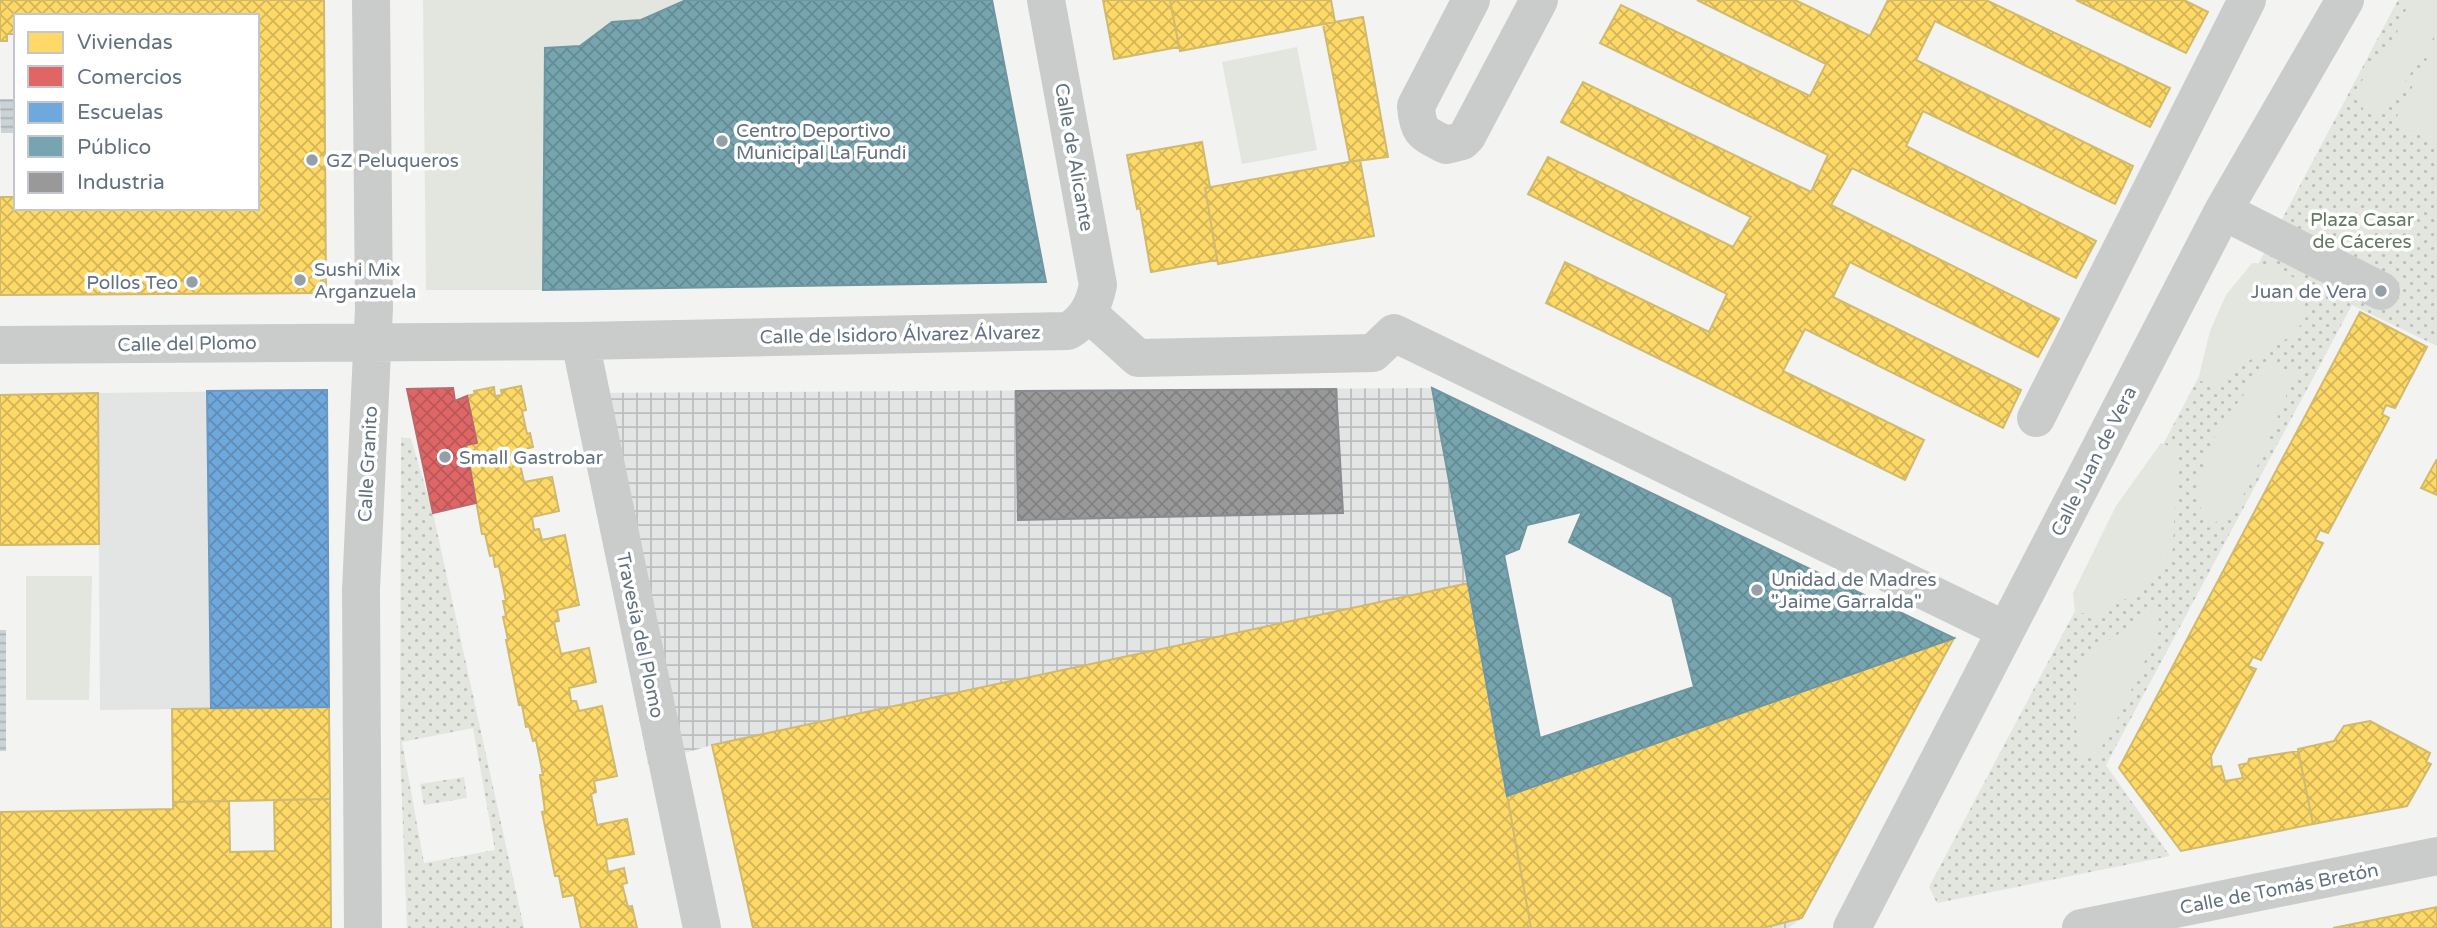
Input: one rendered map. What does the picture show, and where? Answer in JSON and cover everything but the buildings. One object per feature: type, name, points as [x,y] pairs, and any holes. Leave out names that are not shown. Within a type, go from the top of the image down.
[{"type":"street","name":"Calle Granito","points":[[363,928],[361,590],[374,342],[372,0]]},
{"type":"street","name":"Calle de Alicante","points":[[1046,0],[1098,285],[1095,300],[1088,313]]},
{"type":"street","points":[[1471,0],[1416,106],[1417,123],[1422,133],[1446,145],[1462,141],[1467,136],[1539,0]]},
{"type":"street","points":[[2036,418],[2247,0]]},
{"type":"street","name":"Calle Juan de Vera","points":[[1852,928],[2223,211],[2345,0]]},
{"type":"street","points":[[2223,211],[2381,291]]},
{"type":"street","name":"Calle de Isidoro Álvarez Álvarez","points":[[374,342],[580,341],[1068,331],[1079,325],[1088,313]]},
{"type":"street","points":[[1088,313],[1138,358],[1373,353],[1394,332],[2006,630]]},
{"type":"street","name":"Travesía del Plomo","points":[[580,341],[702,928]]},
{"type":"street","name":"Calle del Plomo","points":[[0,345],[374,342]]},
{"type":"street","name":"Calle de Tomás Bretón","points":[[2081,928],[2437,856]]},
{"type":"shaded area","points":[[0,99],[14,99],[14,133],[1,133]]},
{"type":"shaded area","points":[[1432,388],[1508,796],[1954,638],[1802,918],[1788,928],[753,928],[712,745],[648,764],[575,393]]},
{"type":"shaded area","points":[[327,390],[329,707],[100,710],[98,393]]},
{"type":"shaded area","points":[[0,630],[6,630],[6,751],[0,751]]},
{"type":"green space","name":"Centro Deportivo Municipal La Fundi","points":[[423,0],[992,0],[1046,282],[426,290]]},
{"type":"green space","name":"Plaza Casar de Cáceres","points":[[2398,0],[2437,0],[2437,346],[2352,305],[2106,765],[2170,856],[1937,903],[1929,887]]},
{"type":"green space","points":[[2410,0],[2437,0],[2437,32],[2387,110],[2364,112],[2357,87],[2394,40]]},
{"type":"green space","points":[[2437,40],[2437,144],[2394,122]]},
{"type":"green space","points":[[1297,47],[1317,150],[1242,164],[1222,62]]},
{"type":"green space","points":[[2252,263],[2265,264],[2301,281],[2307,316],[2293,335],[2213,386],[2198,380],[2210,331],[2226,295]]},
{"type":"green space","points":[[2267,364],[2295,373],[2263,454],[2238,506],[2208,528],[2195,493],[2217,430]]},
{"type":"green space","points":[[401,437],[411,439],[433,513],[524,928],[407,928],[400,753]],"holes":[[[473,728],[495,850],[424,863],[402,742]]]},
{"type":"green space","points":[[2161,443],[2177,449],[2173,549],[2150,585],[2099,614],[2075,613],[2073,593],[2116,506]]},
{"type":"green space","points":[[26,576],[92,576],[89,700],[26,700]]},
{"type":"green space","points":[[2157,608],[2160,629],[2121,712],[2096,757],[2079,759],[2075,711],[2078,661]]},
{"type":"green space","points":[[464,777],[467,798],[424,805],[420,784]]},
{"type":"place","name":"Centro Deportivo Municipal La Fundi","points":[[722,141]]},
{"type":"place","name":"GZ Peluqueros","points":[[312,160]]},
{"type":"place","name":"Sushi Mix Arganzuela","points":[[300,280]]},
{"type":"place","name":"Pollos Teo","points":[[192,282]]},
{"type":"place","name":"Juan de Vera","points":[[2381,291]]},
{"type":"place","name":"Small Gastrobar","points":[[445,457]]},
{"type":"place","name":"Unidad de Madres \"Jaime Garralda\"","points":[[1757,590]]}]
